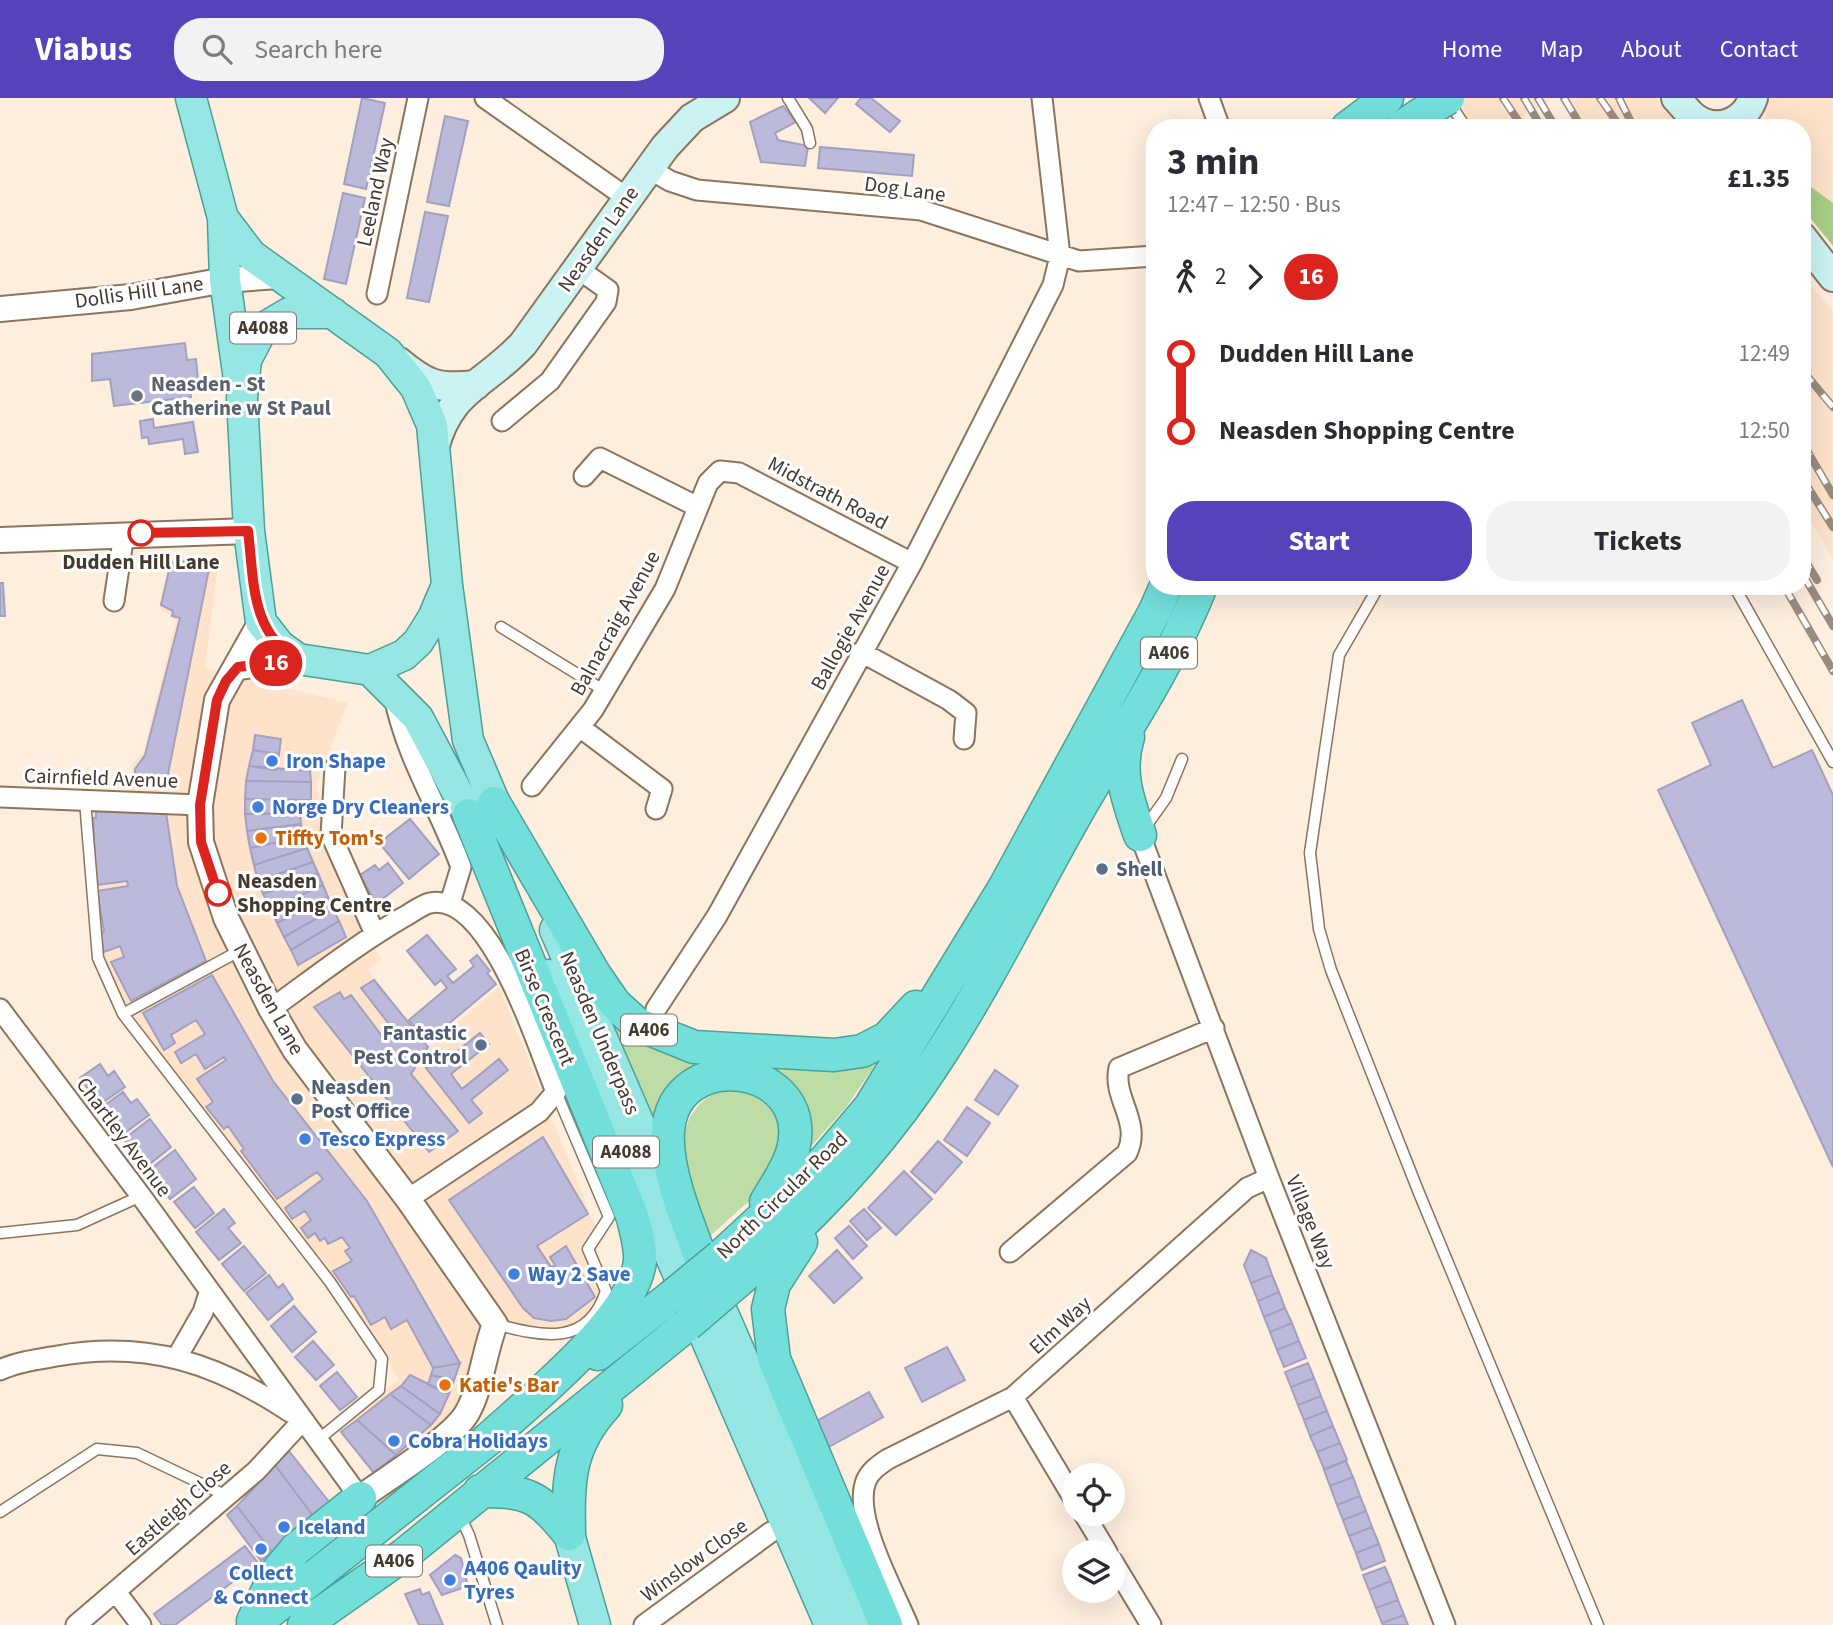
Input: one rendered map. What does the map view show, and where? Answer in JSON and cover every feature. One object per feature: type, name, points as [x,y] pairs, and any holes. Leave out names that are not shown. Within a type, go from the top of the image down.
[{"type":"highway","points":[[1360,119],[1387,98]]},
{"type":"highway","points":[[1414,119],[1448,98]]},
{"type":"highway","name":"North Circular Road","points":[[304,1625],[405,1554],[687,1325],[727,1266],[870,1107],[1003,890],[1162,595]]},
{"type":"highway","name":"North Circular Road","points":[[252,1625],[671,1297],[811,1217],[872,1149],[939,1057],[1076,814],[1134,719],[1196,595]]},
{"type":"highway","points":[[1134,719],[1121,757],[1124,791],[1140,835]]},
{"type":"highway","name":"A406","points":[[481,809],[615,1004],[637,1024],[694,1047],[834,1055],[862,1051],[887,1038],[910,1016],[1003,890]]},
{"type":"highway","name":"A406","points":[[481,809],[633,1218],[640,1259],[630,1290],[604,1326],[562,1372],[487,1440]]},
{"type":"highway","points":[[1076,814],[1093,809],[1109,813],[1126,821],[1140,835]]},
{"type":"highway","name":"A406","points":[[728,1073],[745,1074],[772,1086],[792,1115],[795,1133],[793,1151],[785,1170],[727,1266],[673,1173],[668,1128],[673,1111],[695,1084],[711,1076],[728,1073]]},
{"type":"highway","name":"A406","points":[[872,1149],[792,1253],[774,1284],[768,1310],[774,1359],[886,1625]]},
{"type":"highway","points":[[569,1534],[568,1481],[580,1442],[603,1409],[658,1350]]},
{"type":"highway","points":[[468,1501],[505,1490],[531,1496],[551,1512],[569,1534]]},
{"type":"highway","points":[[252,1625],[276,1573],[296,1549],[360,1498]]},
{"type":"main road","name":"A4088","points":[[191,98],[223,218],[225,280],[242,398],[248,531],[261,622]]},
{"type":"main road","name":"Neasden Lane","points":[[434,449],[441,423],[455,401],[504,364],[523,344],[648,169],[680,129],[725,98]]},
{"type":"main road","points":[[1694,115],[1717,119]]},
{"type":"main road","name":"A4088","points":[[223,218],[251,254],[388,353],[416,388],[432,425],[447,585],[433,618],[418,642],[404,655],[370,670]]},
{"type":"main road","points":[[1811,248],[1833,276]]},
{"type":"main road","name":"A4088","points":[[242,398],[246,360],[262,329],[289,313],[333,313]]},
{"type":"main road","points":[[388,353],[424,382],[450,387],[476,384]]},
{"type":"main road","name":"Neasden Underpass","points":[[447,585],[468,740],[481,809],[524,921],[566,1012],[831,1625]]},
{"type":"main road","points":[[261,622],[280,646],[298,659],[370,670]]},
{"type":"main road","name":"Neasden Underpass","points":[[370,670],[418,718],[481,809],[589,1004],[727,1266],[859,1625]]},
{"type":"main road","points":[[569,1534],[595,1625]]},
{"type":"street","name":"Leeland Way","points":[[377,295],[418,98]]},
{"type":"street","points":[[485,98],[627,198]]},
{"type":"street","points":[[1042,98],[1060,256]]},
{"type":"street","points":[[1209,98],[1217,119]]},
{"type":"street","name":"Dog Lane","points":[[648,169],[670,181],[697,190],[921,210],[955,219],[1060,256],[1095,261],[1146,257]]},
{"type":"street","name":"Ballogie Avenue","points":[[656,1009],[717,916],[912,563],[1021,352],[1053,285],[1060,256]]},
{"type":"street","points":[[502,421],[550,381],[606,302],[608,290],[578,268]]},
{"type":"street","name":"Dollis Hill Lane","points":[[0,309],[131,297],[225,280],[278,276]]},
{"type":"street","points":[[584,476],[600,458],[698,507]]},
{"type":"street","name":"Midstrath Road","points":[[720,471],[739,473],[912,563]]},
{"type":"street","name":"Balnacraig Avenue","points":[[532,786],[581,728],[605,691],[664,589],[708,484],[720,471]]},
{"type":"street","points":[[0,540],[248,531]]},
{"type":"street","points":[[114,601],[124,534]]},
{"type":"street","name":"Neasden Lane","points":[[261,622],[217,700],[200,805],[201,842],[226,918],[271,1009],[295,1050],[408,1199],[495,1324]]},
{"type":"street","points":[[861,652],[948,700],[966,713],[964,738]]},
{"type":"street","points":[[238,667],[298,659]]},
{"type":"street","points":[[271,1009],[375,934],[429,903],[450,904],[461,867],[414,766],[400,726],[394,694]]},
{"type":"street","points":[[581,728],[662,789],[656,809]]},
{"type":"street","points":[[335,767],[331,835],[375,934]]},
{"type":"street","name":"Cairnfield Avenue","points":[[0,797],[200,805]]},
{"type":"street","name":"Village Way","points":[[1140,835],[1269,1178],[1445,1625]]},
{"type":"street","name":"Birse Crescent","points":[[408,1199],[539,1112],[556,1091],[495,946],[459,908],[450,904]]},
{"type":"street","name":"Chartley Avenue","points":[[0,1009],[141,1196],[360,1498]]},
{"type":"street","points":[[1010,1252],[1127,1153],[1133,1140],[1132,1124],[1117,1078],[1119,1068],[1214,1028]]},
{"type":"street","name":"Elm Way","points":[[908,1625],[866,1523],[862,1502],[866,1481],[874,1469],[888,1459],[1013,1397],[1247,1188],[1269,1178]]},
{"type":"street","points":[[177,1357],[203,1312],[209,1293]]},
{"type":"street","points":[[360,1498],[446,1435],[466,1416],[495,1324]]},
{"type":"street","points":[[0,1370],[96,1349],[177,1357],[213,1369],[259,1391],[303,1420]]},
{"type":"street","points":[[1013,1397],[1062,1479]]},
{"type":"street","name":"Eastleigh Close","points":[[76,1625],[256,1471],[303,1420]]},
{"type":"street","name":"Winslow Close","points":[[644,1625],[771,1532]]},
{"type":"street","points":[[1125,1582],[1151,1625]]},
{"type":"street","points":[[116,1592],[141,1625]]},
{"type":"lane","points":[[788,98],[807,129],[810,143]]},
{"type":"lane","points":[[1448,98],[1461,119]]},
{"type":"lane","points":[[1374,595],[1339,655],[1310,853],[1319,929],[1331,970],[1419,1193],[1598,1625]]},
{"type":"lane","points":[[1739,595],[1833,762]]},
{"type":"lane","points":[[501,627],[605,691]]},
{"type":"lane","points":[[1140,835],[1166,798],[1182,759]]},
{"type":"lane","points":[[85,801],[98,958],[123,1014],[330,1282],[382,1359],[379,1390],[318,1439]]},
{"type":"lane","points":[[123,1014],[242,950]]},
{"type":"lane","points":[[495,1324],[525,1332],[564,1335],[573,1333],[601,1305],[606,1291],[588,1249],[609,1217],[556,1091]]},
{"type":"lane","points":[[0,1233],[77,1225],[141,1196]]},
{"type":"lane","points":[[0,1512],[97,1448],[137,1453],[227,1496]]},
{"type":"lane","points":[[468,1501],[466,1526],[497,1625]]},
{"type":"shaded area","points":[[1434,98],[1553,98],[1518,119],[1447,119]]},
{"type":"shaded area","points":[[1559,98],[1656,98],[1674,119],[1572,119]]},
{"type":"shaded area","points":[[1762,98],[1833,98],[1833,223],[1811,201],[1811,119],[1766,119]]},
{"type":"shaded area","points":[[1811,285],[1833,311],[1833,559],[1811,522]]},
{"type":"shaded area","points":[[219,556],[205,668],[348,703],[316,783],[338,883],[381,959],[368,970],[429,1046],[499,987],[596,1228],[601,1302],[569,1331],[511,1322],[478,1341],[465,1415],[376,1478],[339,1430],[399,1379],[336,1280],[126,1015],[99,947],[89,806],[124,805],[133,764],[143,752],[176,620],[159,607],[170,558]]},
{"type":"green space","points":[[1811,187],[1833,203],[1833,246],[1811,219]]},
{"type":"green space","points":[[609,1020],[622,1028],[885,1051],[846,1107],[807,1151],[741,1063],[658,1132]]},
{"type":"green space","points":[[733,1085],[765,1094],[786,1140],[758,1193],[709,1237],[686,1172],[685,1131],[693,1112],[709,1097]]},
{"type":"building","points":[[362,98],[385,103],[366,189],[344,184]]},
{"type":"building","points":[[809,98],[838,98],[825,113]]},
{"type":"building","points":[[861,98],[871,98],[900,121],[890,132],[856,104]]},
{"type":"building","points":[[783,106],[796,122],[775,133],[778,140],[808,146],[805,166],[761,162],[750,122]]},
{"type":"building","points":[[445,116],[468,121],[449,206],[427,202]]},
{"type":"building","points":[[820,147],[914,155],[912,176],[818,168]]},
{"type":"building","points":[[343,193],[365,198],[346,284],[324,279]]},
{"type":"building","points":[[425,212],[448,216],[429,302],[407,298]]},
{"type":"building","points":[[185,343],[187,360],[196,359],[198,379],[189,380],[191,397],[114,406],[110,379],[92,381],[92,354]]},
{"type":"building","points":[[153,419],[154,428],[193,422],[198,452],[185,454],[183,439],[149,444],[148,437],[142,438],[140,421]]},
{"type":"building","points":[[207,560],[210,564],[168,774],[163,778],[135,777],[135,769],[145,755],[180,618],[172,616],[173,611],[161,605],[171,562]]},
{"type":"building","points":[[0,583],[3,583],[5,616],[0,616]]},
{"type":"building","points":[[1742,700],[1773,768],[1812,750],[1833,795],[1833,1167],[1658,790],[1711,765],[1692,723]]},
{"type":"building","points":[[255,735],[281,739],[279,754],[253,750]]},
{"type":"building","points":[[253,750],[279,754],[276,770],[249,766]]},
{"type":"building","points":[[249,766],[310,771],[311,782],[246,781]]},
{"type":"building","points":[[246,781],[311,782],[311,800],[245,799]]},
{"type":"building","points":[[245,799],[311,800],[311,814],[245,814]]},
{"type":"building","points":[[96,811],[166,812],[177,886],[206,961],[131,1001],[111,962],[124,957],[120,946],[104,952],[99,933],[104,931],[97,891],[128,886],[127,881],[96,885],[93,818],[96,818]]},
{"type":"building","points":[[300,813],[301,824],[247,831],[245,814]]},
{"type":"building","points":[[410,819],[439,854],[409,879],[379,843]]},
{"type":"building","points":[[301,824],[303,837],[250,848],[247,831]]},
{"type":"building","points":[[303,837],[307,848],[254,865],[250,848]]},
{"type":"building","points":[[307,848],[313,862],[258,881],[254,865]]},
{"type":"building","points":[[313,862],[318,873],[263,894],[258,881]]},
{"type":"building","points":[[388,863],[403,883],[376,904],[360,875],[375,865],[379,870]]},
{"type":"building","points":[[318,873],[323,885],[271,909],[263,894]]},
{"type":"building","points":[[323,885],[328,897],[277,923],[271,909]]},
{"type":"building","points":[[328,897],[333,909],[284,937],[277,923]]},
{"type":"building","points":[[333,909],[339,921],[291,950],[284,937]]},
{"type":"building","points":[[339,921],[346,937],[298,965],[291,950]]},
{"type":"building","points":[[427,935],[456,969],[447,976],[453,983],[474,966],[470,961],[477,955],[490,971],[487,973],[496,984],[427,1042],[409,1020],[447,988],[441,980],[435,985],[407,951]]},
{"type":"building","points":[[212,975],[273,1081],[367,1201],[460,1363],[433,1368],[407,1320],[391,1329],[385,1317],[371,1325],[354,1296],[351,1297],[333,1271],[352,1261],[345,1251],[350,1248],[342,1237],[328,1244],[325,1238],[320,1241],[315,1233],[308,1238],[301,1228],[311,1220],[305,1211],[292,1219],[285,1208],[323,1179],[317,1172],[277,1199],[241,1151],[244,1149],[228,1126],[224,1129],[206,1107],[213,1102],[197,1079],[226,1060],[224,1057],[205,1069],[196,1054],[181,1063],[175,1052],[205,1034],[196,1020],[171,1035],[175,1043],[164,1050],[143,1013]]},
{"type":"building","points":[[374,980],[428,1047],[411,1074],[458,1131],[429,1152],[314,1007],[340,992],[344,999],[351,995],[385,1040],[392,1028],[361,988]]},
{"type":"building","points":[[480,1033],[489,1044],[451,1074],[462,1089],[499,1059],[508,1070],[471,1100],[482,1113],[469,1123],[426,1068],[437,1059],[441,1064]]},
{"type":"building","points":[[100,1064],[108,1076],[114,1071],[125,1087],[99,1105],[80,1078]]},
{"type":"building","points":[[995,1070],[1018,1086],[998,1115],[975,1100]]},
{"type":"building","points":[[123,1092],[131,1103],[137,1099],[149,1115],[122,1135],[101,1108]]},
{"type":"building","points":[[967,1107],[990,1123],[967,1156],[944,1140]]},
{"type":"building","points":[[150,1119],[171,1147],[146,1167],[124,1139]]},
{"type":"building","points":[[543,1137],[588,1214],[537,1246],[551,1267],[555,1265],[550,1257],[566,1246],[595,1297],[566,1319],[551,1321],[534,1318],[523,1308],[449,1200]]},
{"type":"building","points":[[938,1141],[962,1162],[935,1193],[911,1172]]},
{"type":"building","points":[[175,1150],[196,1179],[170,1199],[149,1170]]},
{"type":"building","points":[[904,1171],[932,1199],[896,1235],[868,1208]]},
{"type":"building","points":[[194,1187],[214,1213],[195,1228],[174,1202]]},
{"type":"building","points":[[224,1209],[235,1223],[228,1228],[241,1243],[219,1260],[196,1232]]},
{"type":"building","points":[[864,1209],[881,1228],[867,1240],[850,1221]]},
{"type":"building","points":[[849,1226],[867,1246],[853,1259],[835,1238]]},
{"type":"building","points":[[244,1246],[266,1273],[244,1291],[222,1264]]},
{"type":"building","points":[[837,1250],[862,1278],[834,1303],[809,1276]]},
{"type":"building","points":[[1251,1250],[1266,1258],[1272,1275],[1251,1283],[1244,1265]]},
{"type":"building","points":[[269,1275],[278,1288],[283,1284],[293,1299],[268,1320],[246,1293]]},
{"type":"building","points":[[1272,1275],[1279,1292],[1258,1301],[1251,1283]]},
{"type":"building","points":[[1279,1292],[1285,1308],[1264,1317],[1258,1301]]},
{"type":"building","points":[[294,1306],[316,1332],[292,1352],[271,1326]]},
{"type":"building","points":[[1285,1308],[1292,1323],[1270,1332],[1264,1317]]},
{"type":"building","points":[[1292,1323],[1299,1341],[1277,1350],[1270,1332]]},
{"type":"building","points":[[313,1341],[334,1365],[316,1380],[295,1357]]},
{"type":"building","points":[[1299,1341],[1306,1358],[1284,1367],[1277,1350]]},
{"type":"building","points":[[947,1347],[965,1380],[922,1402],[905,1368]]},
{"type":"building","points":[[460,1363],[454,1380],[431,1375],[433,1368]]},
{"type":"building","points":[[1308,1363],[1314,1378],[1291,1387],[1285,1372]]},
{"type":"building","points":[[337,1372],[357,1397],[340,1410],[320,1386]]},
{"type":"building","points":[[410,1375],[449,1394],[440,1414],[401,1386]]},
{"type":"building","points":[[431,1375],[454,1380],[449,1394],[428,1385]]},
{"type":"building","points":[[1314,1378],[1321,1396],[1298,1405],[1291,1387]]},
{"type":"building","points":[[401,1386],[440,1414],[431,1425],[390,1394]]},
{"type":"building","points":[[869,1392],[883,1417],[829,1447],[815,1422]]},
{"type":"building","points":[[390,1394],[431,1425],[396,1455],[357,1420]]},
{"type":"building","points":[[1321,1396],[1327,1411],[1304,1420],[1298,1405]]},
{"type":"building","points":[[1327,1411],[1333,1426],[1310,1436],[1304,1420]]},
{"type":"building","points":[[357,1420],[396,1455],[374,1473],[341,1432]]},
{"type":"building","points":[[1333,1426],[1340,1443],[1317,1452],[1310,1436]]},
{"type":"building","points":[[1340,1443],[1347,1460],[1324,1469],[1317,1452]]},
{"type":"building","points":[[289,1451],[330,1503],[314,1517],[275,1465]]},
{"type":"building","points":[[1346,1461],[1353,1477],[1330,1486],[1324,1470]]},
{"type":"building","points":[[275,1465],[314,1517],[272,1552],[237,1506]]},
{"type":"building","points":[[1353,1477],[1360,1496],[1337,1505],[1330,1486]]},
{"type":"building","points":[[1360,1496],[1366,1511],[1343,1520],[1337,1505]]},
{"type":"building","points":[[237,1506],[272,1552],[261,1561],[227,1515]]},
{"type":"building","points":[[1366,1511],[1372,1527],[1349,1536],[1343,1520]]},
{"type":"building","points":[[1372,1527],[1379,1544],[1356,1553],[1349,1536]]},
{"type":"building","points":[[1379,1544],[1385,1561],[1362,1570],[1356,1553]]},
{"type":"building","points":[[245,1546],[258,1563],[175,1625],[162,1625],[154,1614]]},
{"type":"building","name":"A406 Qaulity Tyres","points":[[455,1555],[461,1558],[468,1586],[442,1595],[430,1575]]},
{"type":"building","points":[[1385,1567],[1391,1581],[1369,1590],[1363,1575]]},
{"type":"building","points":[[1391,1581],[1398,1600],[1376,1608],[1369,1590]]},
{"type":"building","points":[[420,1589],[422,1595],[429,1592],[443,1625],[419,1625],[405,1594]]},
{"type":"building","points":[[1398,1600],[1404,1615],[1382,1623],[1376,1608]]},
{"type":"building","points":[[1404,1615],[1408,1625],[1382,1623]]},
{"type":"railway","points":[[1503,98],[1517,119]]},
{"type":"railway","points":[[1524,98],[1537,119]]},
{"type":"railway","points":[[1538,98],[1551,119]]},
{"type":"railway","points":[[1564,98],[1577,119]]},
{"type":"railway","points":[[1600,98],[1615,119]]},
{"type":"railway","points":[[1619,98],[1630,119]]},
{"type":"railway","points":[[1811,381],[1833,407]]},
{"type":"railway","points":[[1811,457],[1833,495]]},
{"type":"railway","points":[[1811,492],[1833,527]]},
{"type":"railway","points":[[1811,570],[1817,580]]},
{"type":"railway","points":[[1811,588],[1833,626]]},
{"type":"railway","points":[[1789,595],[1833,671]]},
{"type":"bus line","name":"16","points":[[141,533],[248,531],[261,622],[280,646],[298,659],[238,667],[226,681],[217,700],[200,805],[201,842],[218,893]]},
{"type":"place","name":"Neasden - St Catherine w St Paul","points":[[137,396]]},
{"type":"place","name":"Dudden Hill Lane","points":[[141,533]]},
{"type":"place","name":"Iron Shape","points":[[272,761]]},
{"type":"place","name":"Norge Dry Cleaners","points":[[258,807]]},
{"type":"place","name":"Tiffty Tom's","points":[[261,838]]},
{"type":"place","name":"Shell","points":[[1102,869]]},
{"type":"place","name":"Neasden Shopping Centre","points":[[218,893]]},
{"type":"place","name":"Fantastic Pest Control","points":[[481,1045]]},
{"type":"place","name":"Neasden Post Office","points":[[297,1099]]},
{"type":"place","name":"Tesco Express","points":[[305,1139]]},
{"type":"place","name":"Way 2 Save","points":[[514,1274]]},
{"type":"place","name":"Katie's Bar","points":[[445,1385]]},
{"type":"place","name":"Cobra Holidays","points":[[394,1441]]},
{"type":"place","name":"Iceland","points":[[284,1527]]},
{"type":"place","name":"Collect & Connect","points":[[261,1549]]},
{"type":"place","name":"A406 Qaulity Tyres","points":[[450,1580]]}]
